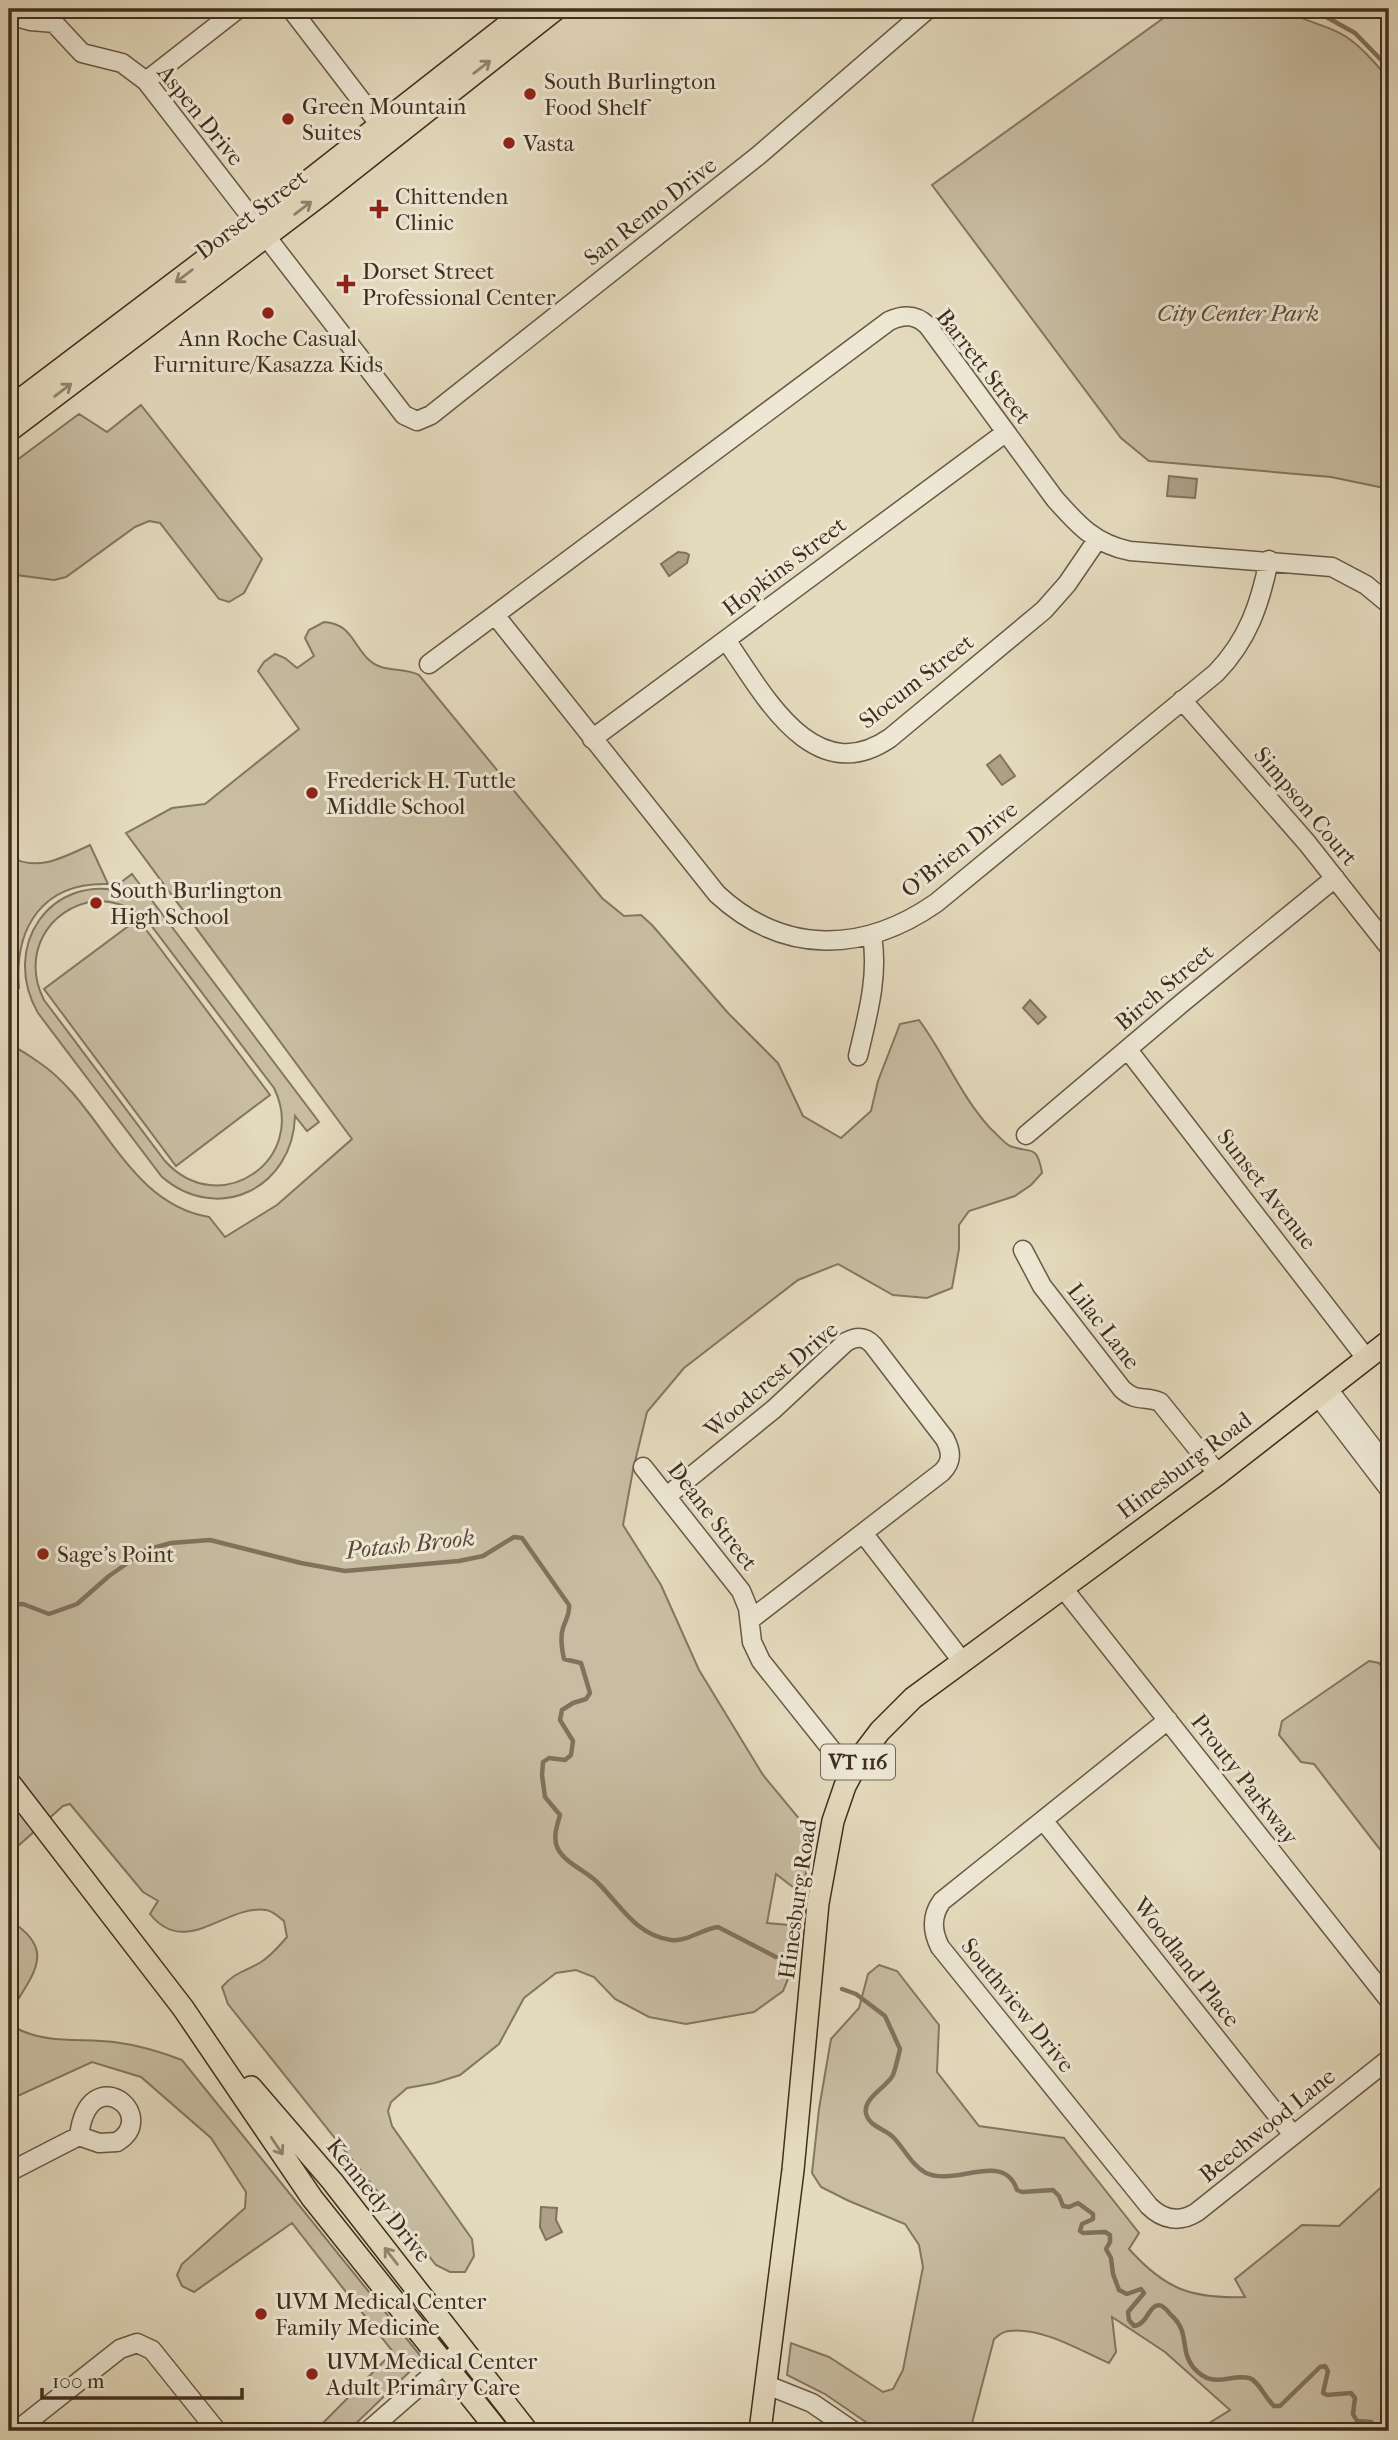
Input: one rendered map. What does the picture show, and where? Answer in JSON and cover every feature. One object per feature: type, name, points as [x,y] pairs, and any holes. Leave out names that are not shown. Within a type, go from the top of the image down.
[{"type":"main road","name":"Dorset Street","points":[[9,431],[260,230],[380,125],[528,9]]},
{"type":"main road","name":"Dorset Street","points":[[9,408],[260,230],[556,9]]},
{"type":"main road","name":"Hinesburg Road","points":[[760,2431],[793,2170],[818,1903],[833,1821],[853,1770],[870,1743],[895,1714],[962,1661],[1218,1474],[1389,1341]]},
{"type":"main road","name":"Kennedy Drive","points":[[9,1782],[183,2008],[332,2181],[527,2431]]},
{"type":"main road","name":"Kennedy Drive","points":[[183,2008],[312,2198],[498,2431]]},
{"type":"street","points":[[146,81],[238,9]]},
{"type":"street","points":[[291,9],[380,125]]},
{"type":"street","name":"San Remo Drive","points":[[260,230],[404,415],[417,421],[425,419],[760,155],[928,9]]},
{"type":"street","name":"Aspen Drive","points":[[9,15],[54,23],[82,52],[122,63],[146,81],[260,230]]},
{"type":"street","name":"Barrett Street","points":[[429,664],[889,321],[898,317],[915,317],[928,326],[1055,499],[1097,540],[1130,551],[1332,567],[1366,585],[1389,604]]},
{"type":"street","name":"Hopkins Street","points":[[593,739],[1005,433]]},
{"type":"street","name":"Slocum Street","points":[[726,640],[777,712],[804,739],[828,752],[855,754],[890,738],[1044,610],[1067,584],[1097,540]]},
{"type":"street","name":"O'Brien Drive","points":[[495,615],[706,883],[738,912],[767,928],[799,937],[831,940],[872,936],[903,923],[936,903],[1216,673],[1241,642],[1259,603],[1269,561]]},
{"type":"street","name":"Simpson Court","points":[[1182,700],[1284,817],[1389,947]]},
{"type":"street","name":"Birch Street","points":[[1026,1135],[1335,878]]},
{"type":"street","points":[[858,1056],[875,968],[872,936]]},
{"type":"street","name":"Sunset Avenue","points":[[1128,1050],[1366,1358]]},
{"type":"street","name":"Lilac Lane","points":[[1023,1250],[1042,1286],[1122,1389],[1139,1400],[1160,1402],[1218,1474]]},
{"type":"street","name":"Woodcrest Drive","points":[[667,1496],[774,1409],[846,1342],[858,1338],[865,1338],[873,1345],[945,1439],[950,1453],[947,1467],[942,1472],[750,1620]]},
{"type":"street","points":[[1323,1393],[1389,1469]]},
{"type":"street","points":[[1323,1393],[1389,1489]]},
{"type":"street","name":"Deane Street","points":[[643,1466],[737,1584],[745,1598],[752,1642],[761,1661],[831,1749],[853,1770]]},
{"type":"street","points":[[863,1533],[962,1661]]},
{"type":"street","name":"Prouty Parkway","points":[[1063,1588],[1389,2000]]},
{"type":"street","name":"Southview Drive","points":[[1168,1720],[942,1901],[935,1912],[933,1933],[947,1957],[1149,2206],[1163,2217],[1171,2219]]},
{"type":"street","name":"Woodland Place","points":[[1043,1820],[1293,2135]]},
{"type":"street","name":"Beechwood Lane","points":[[1171,2219],[1189,2217],[1197,2212],[1389,2059]]},
{"type":"street","points":[[9,2172],[79,2137]]},
{"type":"street","points":[[16,2431],[120,2349],[137,2343],[152,2350],[217,2431]]},
{"type":"street","points":[[368,2431],[463,2349]]},
{"type":"street","points":[[767,2385],[812,2403],[853,2431]]},
{"type":"green space","name":"City Center Park","points":[[1176,9],[1284,9],[1345,36],[1363,50],[1389,79],[1389,489],[1331,477],[1149,461],[1121,438],[932,185]]},
{"type":"green space","points":[[141,405],[262,559],[244,593],[229,602],[219,599],[160,523],[149,521],[135,527],[66,577],[54,580],[9,574],[9,466],[79,414],[107,432]]},
{"type":"green space","points":[[324,622],[346,630],[374,664],[419,675],[602,898],[624,916],[641,915],[652,925],[728,1013],[778,1063],[803,1116],[841,1138],[871,1111],[878,1081],[900,1024],[919,1020],[979,1115],[1008,1145],[1035,1153],[1042,1173],[1015,1196],[969,1211],[959,1225],[959,1249],[952,1288],[927,1298],[893,1295],[838,1264],[798,1280],[684,1368],[647,1412],[623,1525],[661,1585],[699,1670],[763,1775],[811,1833],[803,1895],[776,1874],[767,1923],[800,1926],[797,1957],[783,1991],[754,2012],[686,2024],[649,2017],[615,1999],[594,1977],[576,1970],[556,1973],[524,1998],[499,2044],[460,2075],[407,2088],[391,2102],[388,2111],[392,2126],[472,2239],[474,2256],[465,2272],[450,2272],[436,2265],[228,2004],[222,1987],[236,1975],[265,1960],[278,1947],[287,1937],[284,1921],[266,1910],[251,1910],[192,1931],[178,1932],[164,1927],[150,1914],[158,1901],[143,1892],[70,1804],[63,1806],[9,1854],[9,1045],[30,1056],[60,1079],[135,1173],[156,1193],[180,1208],[209,1217],[225,1237],[277,1205],[352,1139],[126,833],[172,808],[205,804],[299,729],[258,671],[264,662],[275,654],[297,668],[314,656],[305,638],[309,630]]},
{"type":"green space","points":[[90,845],[108,884],[85,885],[66,891],[50,900],[37,913],[22,946],[19,988],[9,995],[9,856],[19,861],[40,863]]},
{"type":"green space","points":[[132,874],[319,1122],[307,1131],[295,1116],[291,1141],[281,1163],[267,1180],[249,1191],[228,1198],[206,1198],[184,1191],[162,1177],[38,1013],[28,988],[25,963],[29,940],[39,920],[54,904],[74,893],[98,889],[125,892],[120,883]],"holes":[[[103,901],[130,908],[147,920],[274,1088],[282,1114],[279,1138],[269,1159],[253,1174],[232,1183],[210,1185],[187,1178],[165,1161],[44,1000],[36,967],[37,951],[43,936],[52,923],[64,913],[79,905]]]},
{"type":"green space","points":[[138,919],[270,1095],[176,1166],[44,989]]},
{"type":"green space","points":[[1369,1661],[1379,1663],[1389,1678],[1389,1861],[1314,1764],[1301,1762],[1279,1735],[1282,1721]]},
{"type":"green space","points":[[9,1920],[24,1931],[37,1951],[33,1973],[12,2009],[18,2029],[53,2039],[131,2045],[182,2060],[423,2359],[348,2431],[330,2431],[322,2424],[393,2352],[292,2223],[194,2292],[182,2286],[177,2275],[182,2264],[245,2208],[246,2192],[211,2138],[141,2077],[92,2062],[9,2100]]},
{"type":"green space","points":[[879,1965],[897,1971],[939,2025],[937,2072],[979,2126],[1064,2138],[1139,2233],[1129,2249],[1155,2274],[1180,2289],[1209,2296],[1245,2297],[1235,2279],[1302,2225],[1339,2226],[1389,2180],[1389,2431],[1202,2431],[1203,2427],[1230,2410],[1165,2352],[1112,2317],[1116,2352],[1109,2363],[1034,2332],[1007,2331],[994,2339],[970,2431],[879,2431],[825,2394],[787,2375],[791,2343],[829,2357],[883,2392],[893,2389],[903,2370],[923,2267],[919,2245],[905,2224],[821,2187],[812,2173],[831,2039],[859,2008],[868,1974]]},
{"type":"shaded area","points":[[1169,476],[1197,479],[1195,498],[1167,496]]},
{"type":"shaded area","points":[[678,552],[689,555],[687,563],[669,576],[661,564]]},
{"type":"shaded area","points":[[1000,755],[1015,776],[1002,785],[987,765]]},
{"type":"shaded area","points":[[1030,1000],[1046,1017],[1038,1024],[1023,1008]]},
{"type":"shaded area","points":[[541,2207],[557,2208],[556,2220],[562,2232],[546,2240],[540,2227]]},
{"type":"waterway","points":[[1312,9],[1355,33],[1389,68]]},
{"type":"waterway","name":"Potash Brook","points":[[9,1605],[23,1604],[49,1614],[77,1604],[109,1576],[146,1550],[171,1543],[210,1540],[345,1571],[459,1561],[483,1556],[514,1537],[522,1538],[569,1605],[562,1635],[564,1659],[581,1663],[590,1693],[586,1699],[562,1710],[560,1720],[573,1741],[571,1755],[565,1760],[549,1758],[543,1762],[545,1797],[560,1815],[555,1839],[560,1853],[597,1882],[629,1917],[648,1932],[677,1940],[718,1927],[776,1957]]},
{"type":"waterway","name":"Potash Brook","points":[[842,1989],[856,1994],[885,2016],[900,2049],[893,2075],[868,2102],[866,2113],[873,2124],[893,2137],[921,2170],[938,2176],[1002,2172],[1011,2178],[1017,2190],[1053,2190],[1063,2206],[1069,2207],[1078,2203],[1093,2214],[1093,2219],[1082,2224],[1080,2231],[1105,2232],[1110,2235],[1106,2249],[1119,2290],[1127,2294],[1141,2289],[1144,2293],[1128,2312],[1129,2320],[1134,2326],[1143,2321],[1154,2307],[1162,2306],[1180,2327],[1186,2354],[1200,2374],[1214,2380],[1242,2377],[1252,2379],[1274,2406],[1280,2406],[1320,2367],[1325,2366],[1328,2371],[1323,2393],[1351,2393],[1355,2398],[1353,2414],[1357,2421],[1371,2422],[1379,2431]]},
{"type":"place","name":"South Burlington Food Shelf","points":[[530,94]]},
{"type":"place","name":"Green Mountain Suites","points":[[288,119]]},
{"type":"place","name":"Vasta","points":[[509,143]]},
{"type":"place","name":"Chittenden Clinic","points":[[379,209]]},
{"type":"place","name":"Dorset Street Professional Center","points":[[346,284]]},
{"type":"place","name":"Ann Roche Casual Furniture/Kasazza Kids","points":[[268,313]]},
{"type":"place","name":"Frederick H. Tuttle Middle School","points":[[312,793]]},
{"type":"place","name":"South Burlington High School","points":[[96,903]]},
{"type":"place","name":"Sage's Point","points":[[43,1554]]},
{"type":"place","name":"UVM Medical Center Family Medicine","points":[[261,2314]]},
{"type":"place","name":"UVM Medical Center Adult Primary Care","points":[[312,2374]]}]
